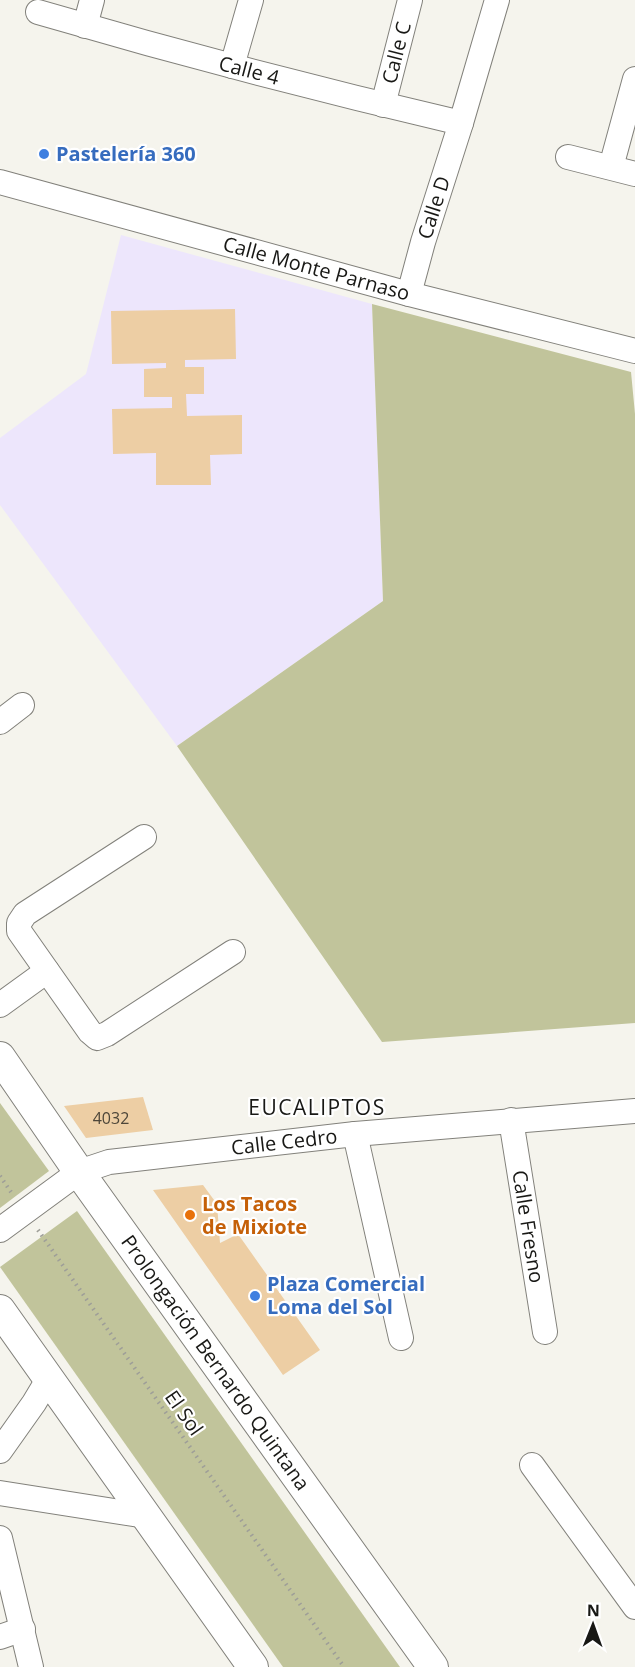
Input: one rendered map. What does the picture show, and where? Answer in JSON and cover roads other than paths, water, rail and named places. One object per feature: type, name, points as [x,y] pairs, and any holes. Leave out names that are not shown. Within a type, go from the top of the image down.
[{"type":"main road","name":"Prolongación Bernardo Quintana","points":[[0,1056],[79,1172],[433,1667]]},
{"type":"main road","points":[[0,1310],[253,1667]]},
{"type":"street","points":[[85,26],[92,0]]},
{"type":"street","points":[[232,66],[251,0]]},
{"type":"street","name":"Calle C","points":[[383,105],[410,0]]},
{"type":"street","name":"Calle D","points":[[410,294],[423,242],[497,0]]},
{"type":"street","name":"Calle 4","points":[[38,12],[232,66],[461,123]]},
{"type":"street","points":[[611,167],[635,79]]},
{"type":"street","points":[[568,157],[635,174]]},
{"type":"street","name":"Calle Monte Parnaso","points":[[0,182],[410,294],[635,351]]},
{"type":"street","points":[[0,722],[22,705]]},
{"type":"street","points":[[144,837],[24,914],[19,923],[19,931],[90,1032],[97,1038],[107,1034],[233,952]]},
{"type":"street","points":[[0,1005],[47,972]]},
{"type":"street","name":"Calle Cedro","points":[[0,1230],[79,1172],[109,1162],[355,1134],[635,1111]]},
{"type":"street","name":"Calle Fresno","points":[[511,1120],[545,1332]]},
{"type":"street","points":[[355,1134],[401,1338]]},
{"type":"street","points":[[0,1451],[49,1378]]},
{"type":"street","points":[[532,1465],[635,1607]]},
{"type":"street","points":[[0,1493],[146,1516]]},
{"type":"street","points":[[0,1538],[31,1667]]},
{"type":"street","points":[[0,1637],[23,1629]]},
{"type":"place","name":"Pastelería 360","points":[[44,154]]},
{"type":"place","name":"Los Tacos de Mixiote","points":[[190,1215]]},
{"type":"place","name":"Plaza Comercial Loma del Sol","points":[[255,1296]]},
{"type":"district","name":"EUCALIPTOS","points":[[317,1108]]}]
